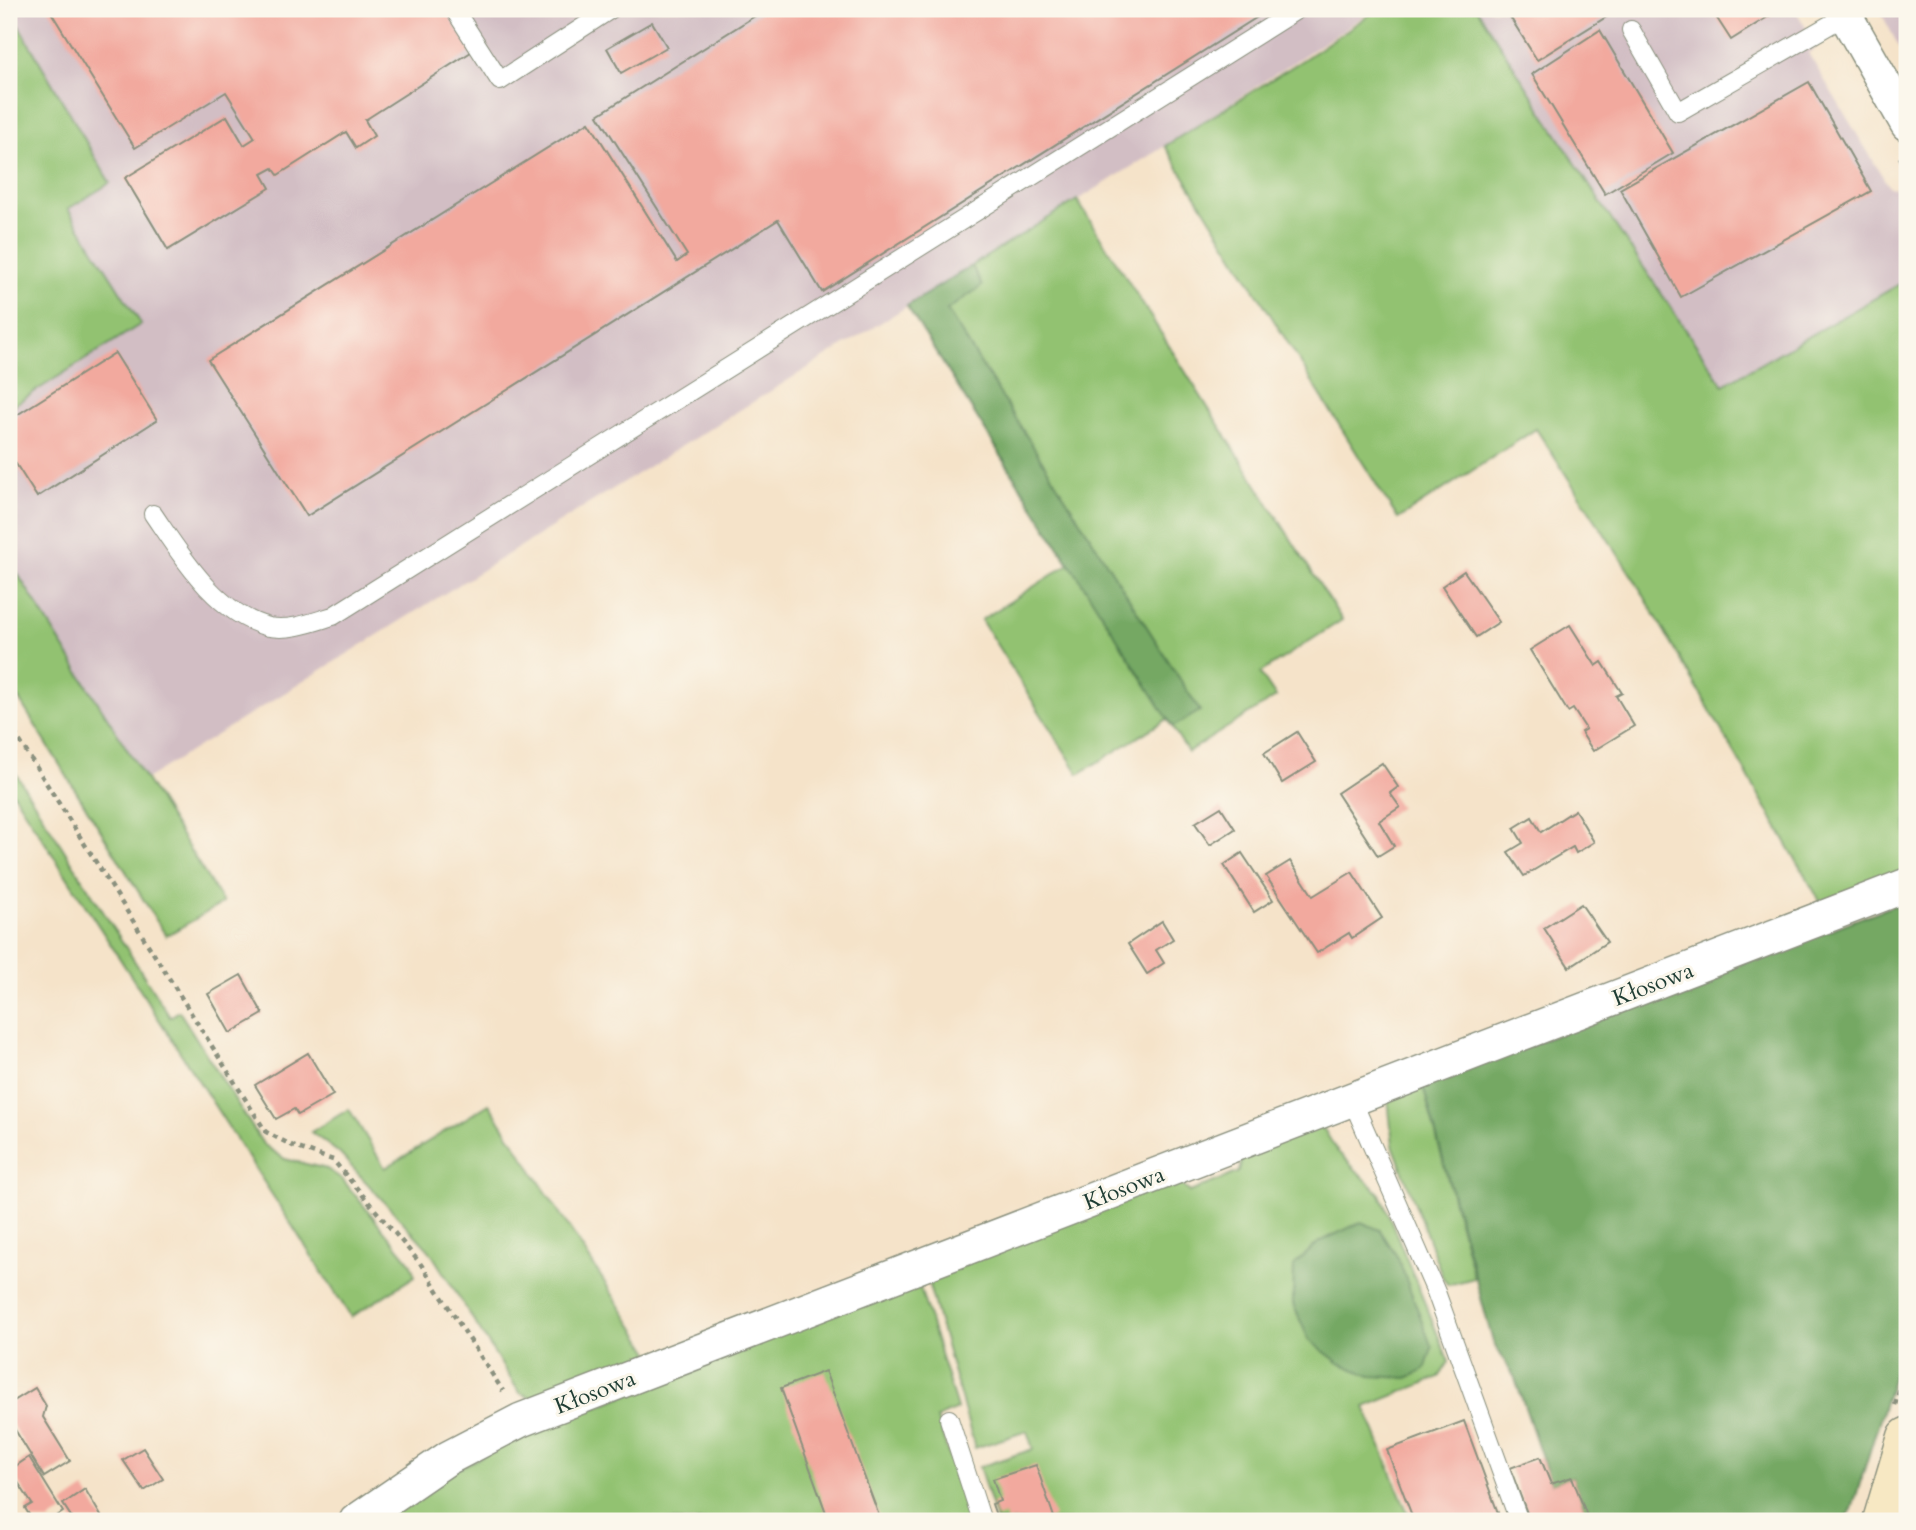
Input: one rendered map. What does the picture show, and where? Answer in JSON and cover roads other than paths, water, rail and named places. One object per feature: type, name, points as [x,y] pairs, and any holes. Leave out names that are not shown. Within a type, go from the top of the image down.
[{"type":"street","points":[[1849,11],[1907,124]]},
{"type":"street","name":"Kłosowa","points":[[356,1521],[448,1458],[521,1420],[1907,885]]},
{"type":"street","points":[[1882,1521],[1907,1437]]},
{"type":"lane","points":[[454,9],[500,81],[611,9]]},
{"type":"lane","points":[[153,514],[192,570],[221,600],[244,615],[269,627],[297,627],[333,616],[1298,9]]},
{"type":"lane","points":[[1631,30],[1678,113],[1849,11]]},
{"type":"lane","points":[[1352,1100],[1436,1292],[1519,1521]]},
{"type":"lane","points":[[949,1419],[982,1521]]}]
